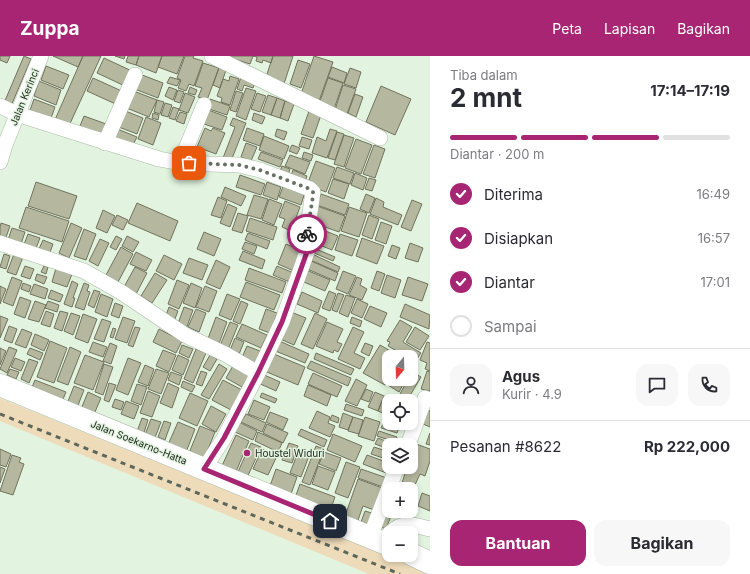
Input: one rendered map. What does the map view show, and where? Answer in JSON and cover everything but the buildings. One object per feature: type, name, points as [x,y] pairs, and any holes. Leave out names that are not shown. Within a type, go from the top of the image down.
[{"type":"highway","name":"Jalan Soekarno-Hatta","points":[[0,385],[272,497],[382,538]]},
{"type":"highway","points":[[418,557],[430,562]]},
{"type":"street","name":"Jalan Kerinci","points":[[0,162],[41,56]]},
{"type":"street","points":[[212,56],[380,138]]},
{"type":"street","points":[[105,143],[135,75]]},
{"type":"street","points":[[180,163],[204,105]]},
{"type":"street","points":[[0,106],[18,114],[159,159],[180,163],[239,165],[260,170],[310,189],[313,192],[307,232],[308,249],[282,322],[258,373],[224,438],[204,469]]},
{"type":"street","points":[[0,243],[84,271],[121,292],[184,336],[224,354],[258,373]]},
{"type":"street","points":[[411,438],[425,398]]},
{"type":"street","points":[[386,526],[396,474]]},
{"type":"street","points":[[398,526],[403,524],[414,526]]},
{"type":"street","points":[[418,527],[430,529]]},
{"type":"shaded area","points":[[0,398],[382,553],[382,562],[403,562],[430,574],[369,574],[0,421]]},
{"type":"railway","points":[[0,414],[400,574]]},
{"type":"way so far","points":[[189,163],[239,165],[260,170],[296,185],[310,189],[313,192],[313,196],[307,234]]},
{"type":"place","name":"Houstel Widuri","points":[[247,453]]},
{"type":"route","points":[[307,234],[306,238],[308,249],[282,322],[258,373],[224,438],[204,469],[330,521]]}]
